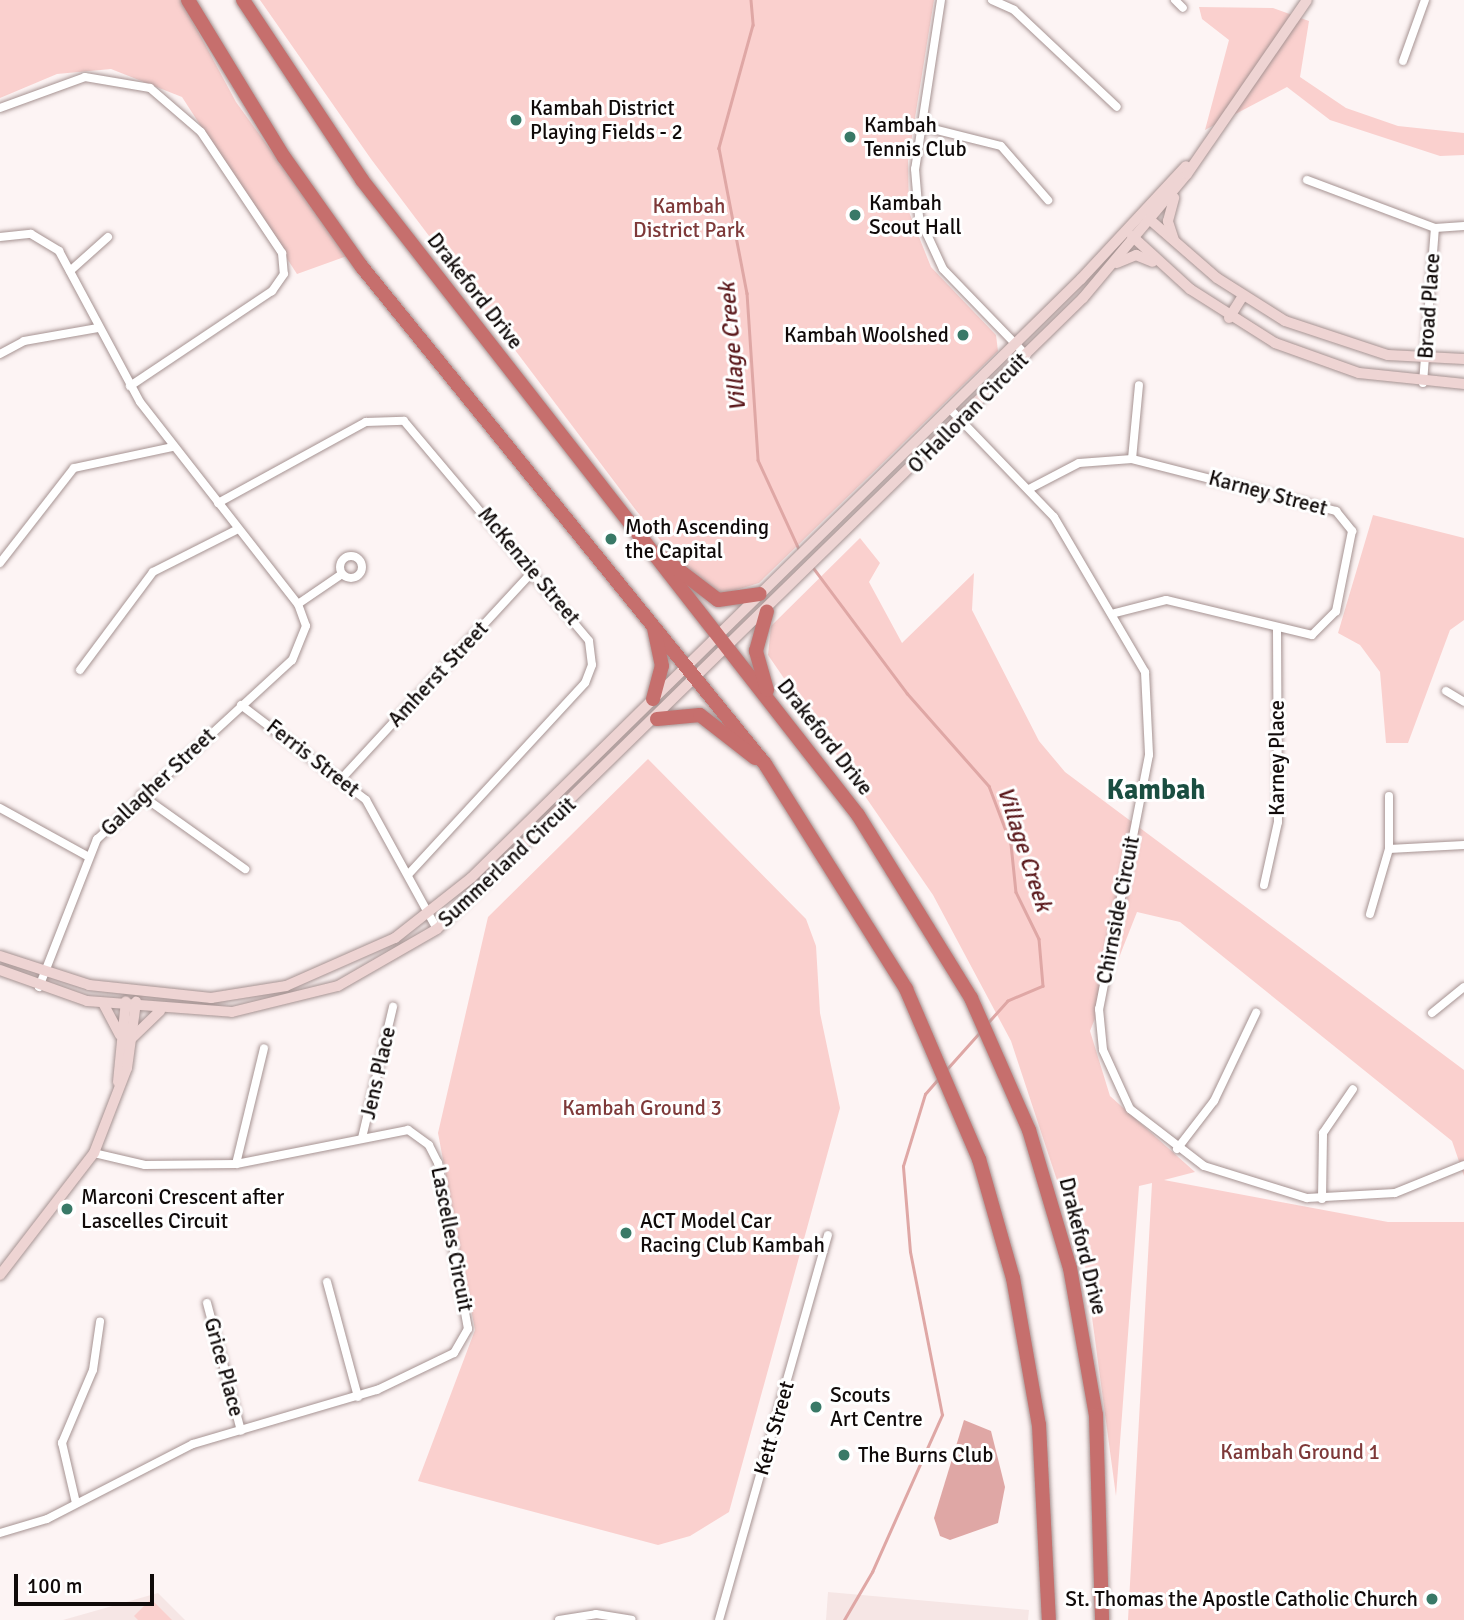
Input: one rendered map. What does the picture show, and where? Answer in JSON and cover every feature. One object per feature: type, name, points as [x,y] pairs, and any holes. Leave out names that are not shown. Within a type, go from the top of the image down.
[{"type":"highway","points":[[188,0],[277,146],[362,267],[652,621],[765,764],[869,924],[937,1053],[958,1102],[997,1216],[1029,1359],[1049,1569],[1049,1620]]},
{"type":"highway","name":"Drakeford Drive","points":[[243,0],[362,180],[771,701],[888,859],[971,998],[1029,1130],[1070,1268],[1096,1415],[1104,1570],[1102,1620]]},
{"type":"highway","points":[[654,551],[711,597],[731,601],[760,594]]},
{"type":"highway","points":[[767,611],[756,651],[771,701]]},
{"type":"highway","points":[[652,621],[662,666],[653,699]]},
{"type":"highway","points":[[657,719],[689,713],[708,718],[765,764]]},
{"type":"street","points":[[942,0],[921,126],[916,194],[926,240],[943,269],[1026,355]]},
{"type":"street","points":[[992,0],[1014,10],[1117,107]]},
{"type":"street","points":[[1175,0],[1183,8]]},
{"type":"street","name":"O'Halloran Circuit","points":[[718,636],[1015,343],[1131,236],[1189,169],[1270,57],[1307,0]]},
{"type":"street","points":[[1403,61],[1425,0]]},
{"type":"street","points":[[0,108],[85,77],[150,88],[201,132],[282,253],[284,274],[272,291],[130,386]]},
{"type":"street","points":[[921,126],[1001,146],[1048,200]]},
{"type":"street","points":[[1174,240],[1168,212],[1189,169]]},
{"type":"street","name":"Broad Place","points":[[1307,180],[1434,228],[1464,226]]},
{"type":"street","points":[[1147,218],[1242,297],[1330,339],[1425,358],[1464,359]]},
{"type":"street","name":"Broad Place","points":[[1423,383],[1434,228]]},
{"type":"street","points":[[1131,236],[1229,318],[1322,363],[1423,383],[1464,384]]},
{"type":"street","name":"O'Halloran Circuit","points":[[729,649],[1026,355],[1109,269],[1131,236]]},
{"type":"street","points":[[0,237],[43,238],[70,271],[130,386],[173,447],[298,604],[342,574]]},
{"type":"street","points":[[70,271],[108,237]]},
{"type":"street","points":[[1109,269],[1143,256],[1172,273]]},
{"type":"street","points":[[1229,318],[1242,297]]},
{"type":"street","points":[[0,354],[23,341],[99,328]]},
{"type":"street","points":[[1132,459],[1139,385]]},
{"type":"street","name":"Chirnside Circuit","points":[[949,408],[1029,489],[1071,541],[1115,613],[1145,672],[1152,731],[1102,985],[1100,1034],[1130,1109],[1177,1149],[1254,1186],[1322,1199],[1395,1194],[1464,1165]]},
{"type":"street","name":"McKenzie Street","points":[[218,503],[366,422],[392,418],[415,428],[589,641],[590,671],[408,874]]},
{"type":"street","points":[[0,563],[74,468],[173,447]]},
{"type":"street","name":"Karney Street","points":[[1029,489],[1079,463],[1132,459],[1336,511],[1348,521],[1353,549],[1331,622],[1307,636],[1167,600],[1115,613]]},
{"type":"street","points":[[80,670],[153,572],[239,529]]},
{"type":"street","name":"Amherst Street","points":[[342,777],[533,571]]},
{"type":"street","name":"Gallagher Street","points":[[39,987],[86,856],[141,795],[299,650],[306,626],[298,604]]},
{"type":"street","name":"Karney Place","points":[[1264,885],[1278,822],[1277,629]]},
{"type":"street","name":"Summerland Circuit","points":[[0,956],[44,973],[132,992],[211,998],[286,986],[360,958],[429,914],[718,636]]},
{"type":"street","name":"Summerland Circuit","points":[[0,971],[39,987],[103,1003],[160,1012],[232,1012],[303,998],[374,969],[437,929],[729,649]]},
{"type":"street","points":[[1446,691],[1464,702]]},
{"type":"street","name":"Ferris Street","points":[[241,705],[342,777],[373,809],[437,929]]},
{"type":"street","points":[[141,795],[245,869]]},
{"type":"street","points":[[1370,915],[1389,849],[1389,796]]},
{"type":"street","points":[[0,808],[86,856]]},
{"type":"street","points":[[1389,849],[1464,845]]},
{"type":"street","points":[[1432,1013],[1464,987]]},
{"type":"street","points":[[0,1275],[94,1153],[118,1088],[132,992]]},
{"type":"street","points":[[103,1003],[126,1039]]},
{"type":"street","name":"Jens Place","points":[[362,1138],[393,1007]]},
{"type":"street","points":[[126,1039],[160,1012]]},
{"type":"street","points":[[1177,1149],[1214,1101],[1256,1013]]},
{"type":"street","points":[[236,1164],[264,1048]]},
{"type":"street","points":[[1322,1199],[1323,1133],[1353,1089]]},
{"type":"street","name":"Lascelles Circuit","points":[[0,1534],[76,1503],[171,1453],[358,1397],[454,1353],[469,1317],[433,1150],[402,1129],[236,1164],[145,1166],[94,1153]]},
{"type":"street","name":"Kett Street","points":[[719,1620],[828,1235]]},
{"type":"street","points":[[327,1282],[358,1397]]},
{"type":"street","name":"Grice Place","points":[[207,1303],[241,1431]]},
{"type":"street","points":[[76,1503],[62,1443],[93,1370],[100,1322]]},
{"type":"street","points":[[559,1620],[596,1614],[632,1620]]},
{"type":"shaded area","points":[[964,1420],[991,1431],[1005,1487],[998,1523],[950,1540],[940,1536],[934,1518]]},
{"type":"shaded area","points":[[828,1592],[1029,1610],[1028,1620],[826,1620]]},
{"type":"shaded area","points":[[158,1593],[185,1620],[63,1620]]},
{"type":"green space","points":[[0,0],[181,0],[236,102],[347,256],[297,274],[182,97],[111,69],[57,74],[0,98]]},
{"type":"green space","name":"Kambah District Park","points":[[260,0],[934,0],[908,161],[909,212],[931,267],[996,335],[998,351],[759,583],[720,595],[682,567],[635,509],[371,159]]},
{"type":"green space","points":[[1199,7],[1273,8],[1309,21],[1300,77],[1346,108],[1398,126],[1464,133],[1464,155],[1440,156],[1330,120],[1287,87],[1205,130],[1229,40],[1202,19]]},
{"type":"green space","points":[[1373,515],[1464,538],[1464,620],[1450,630],[1408,743],[1386,743],[1380,672],[1360,645],[1338,633]]},
{"type":"green space","name":"Kambah Ground 1","points":[[860,538],[880,563],[869,582],[902,643],[974,573],[972,610],[1039,741],[1065,772],[1464,1070],[1464,1176],[1452,1141],[1180,922],[1137,912],[1090,1031],[1110,1096],[1195,1172],[1164,1180],[1388,1222],[1464,1222],[1464,1620],[1128,1620],[1152,1183],[1139,1186],[1116,1496],[1085,1265],[1011,1041],[933,895],[768,655],[771,626]]},
{"type":"green space","name":"Kambah Ground 3","points":[[648,759],[806,919],[816,946],[820,1013],[840,1108],[729,1512],[690,1536],[658,1545],[418,1481],[475,1330],[438,1133],[488,917]]},
{"type":"green space","points":[[151,1599],[172,1620],[138,1620],[134,1616]]},
{"type":"waterway","name":"Village Creek","points":[[751,0],[753,25],[719,148],[747,293],[758,460],[799,549]]},
{"type":"waterway","name":"Village Creek","points":[[812,566],[907,693],[989,786],[1011,844],[1016,892],[1039,939],[1043,986],[1008,1001],[988,1023]]},
{"type":"waterway","name":"Village Creek","points":[[946,1070],[981,1031]]},
{"type":"waterway","name":"Village Creek","points":[[844,1620],[872,1572],[942,1415],[910,1252],[903,1166],[925,1094],[939,1078]]},
{"type":"place","name":"Kambah District Playing Fields - 2","points":[[516,120]]},
{"type":"place","name":"Kambah Tennis Club","points":[[850,137]]},
{"type":"place","name":"Kambah Scout Hall","points":[[855,215]]},
{"type":"place","name":"Kambah Woolshed","points":[[963,335]]},
{"type":"place","name":"Moth Ascending the Capital","points":[[611,539]]},
{"type":"place","name":"Marconi Crescent after Lascelles Circuit","points":[[67,1209]]},
{"type":"place","name":"ACT Model Car Racing Club Kambah","points":[[626,1233]]},
{"type":"place","name":"Scouts Art Centre","points":[[816,1407]]},
{"type":"place","name":"The Burns Club","points":[[844,1455]]},
{"type":"place","name":"St. Thomas the Apostle Catholic Church","points":[[1432,1599]]},
{"type":"district","name":"Kambah","points":[[1156,790]]}]
